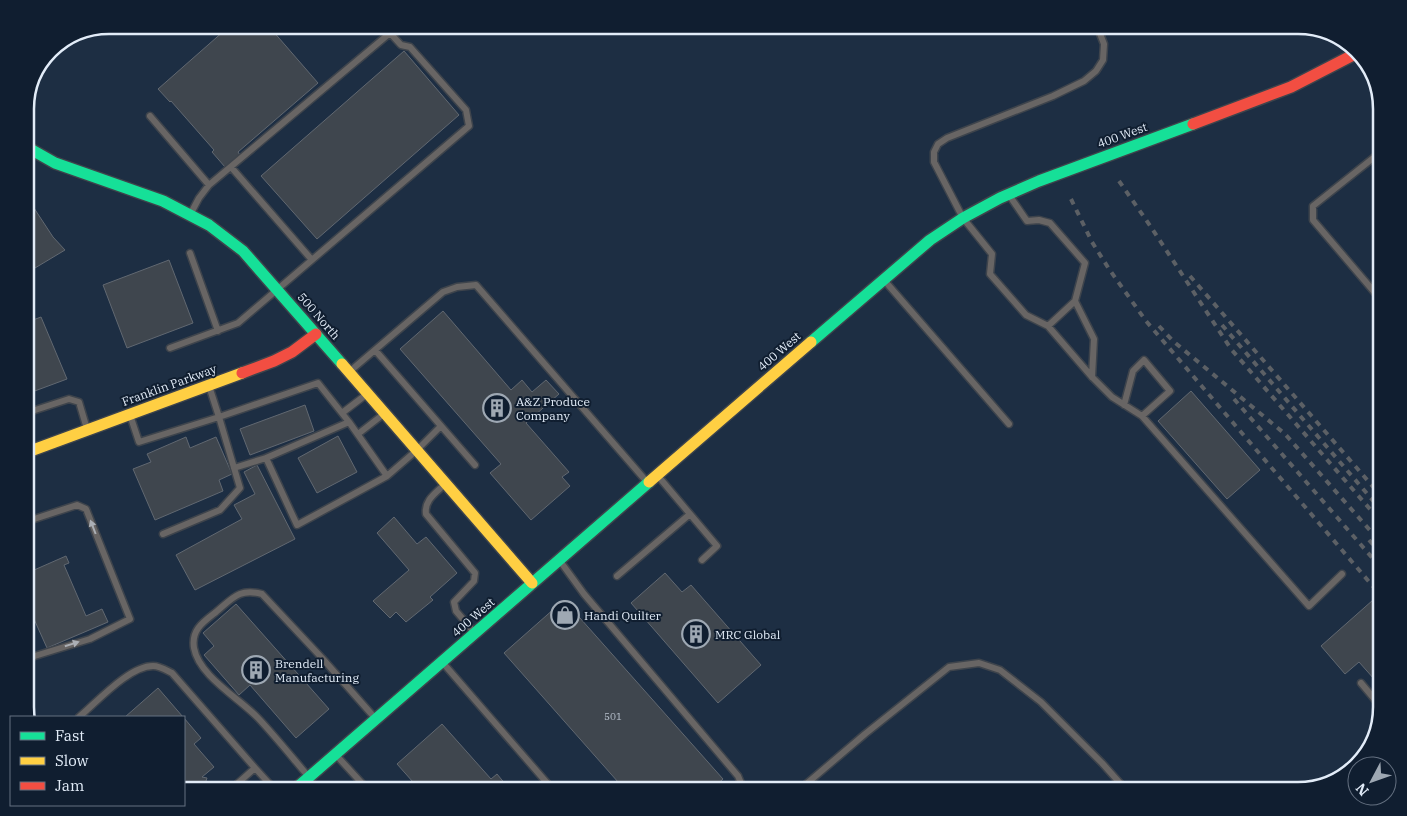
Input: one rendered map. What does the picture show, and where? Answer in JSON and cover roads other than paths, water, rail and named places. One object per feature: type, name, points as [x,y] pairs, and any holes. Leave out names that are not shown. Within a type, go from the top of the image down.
[{"type":"street","name":"400 West","points":[[304,782],[930,240],[963,218],[1008,194],[1291,87],[1351,56]]},
{"type":"street","name":"500 North","points":[[34,151],[55,163],[163,201],[190,214],[209,225],[243,252],[368,393],[532,584]]},
{"type":"street","name":"Franklin Parkway","points":[[34,449],[284,356],[300,347],[316,334]]},
{"type":"lane","points":[[170,348],[238,323],[469,126],[466,110],[410,47],[401,45],[390,34],[209,185],[190,214]]},
{"type":"lane","points":[[1100,34],[1104,44],[1103,60],[1096,71],[1084,81],[1053,96],[947,138],[938,144],[934,152],[934,162],[963,218],[992,254],[990,274],[1026,315],[1048,326],[1112,397],[1142,416],[1309,606],[1342,574]]},
{"type":"lane","points":[[150,116],[209,185]]},
{"type":"lane","points":[[1373,157],[1313,206],[1313,220],[1373,290]]},
{"type":"lane","points":[[231,167],[312,260]]},
{"type":"lane","points":[[1008,194],[1027,221],[1039,220],[1050,223],[1085,263],[1075,301],[1048,326]]},
{"type":"lane","points":[[190,253],[218,330]]},
{"type":"lane","points":[[883,279],[1009,424]]},
{"type":"lane","points":[[349,372],[443,292],[457,287],[476,286],[648,483]]},
{"type":"lane","points":[[1075,301],[1094,339],[1092,377]]},
{"type":"lane","points":[[375,350],[475,465]]},
{"type":"lane","points":[[1124,404],[1133,372],[1144,360],[1170,391],[1142,416]]},
{"type":"lane","points":[[130,414],[139,442],[318,383],[358,434],[387,476]]},
{"type":"lane","points":[[163,534],[220,510],[240,488],[209,385]]},
{"type":"lane","points":[[342,413],[368,393]]},
{"type":"lane","points":[[34,410],[69,399],[79,402],[88,430]]},
{"type":"lane","points":[[358,434],[385,413]]},
{"type":"lane","points":[[234,468],[266,458],[349,422]]},
{"type":"lane","points":[[266,458],[297,525],[387,476],[441,426]]},
{"type":"lane","points":[[657,475],[717,546],[702,560]]},
{"type":"lane","points":[[446,484],[428,501],[425,507],[426,514],[475,573],[474,581],[454,602],[456,611],[475,633]]},
{"type":"lane","points":[[34,519],[76,505],[86,509],[130,619],[90,639],[34,656]]},
{"type":"lane","points":[[617,576],[690,514]]},
{"type":"lane","points":[[559,560],[584,594],[738,776],[740,782]]},
{"type":"lane","points":[[309,777],[257,717],[203,668],[194,648],[194,632],[201,624],[236,595],[249,590],[262,594],[376,719]]},
{"type":"lane","points":[[442,662],[546,782]]},
{"type":"lane","points":[[809,782],[949,667],[979,663],[1000,670],[1041,702],[1119,782]]},
{"type":"lane","points":[[80,716],[129,674],[146,667],[156,666],[172,673],[268,782]]},
{"type":"lane","points":[[1361,684],[1373,698]]},
{"type":"lane","points":[[335,754],[361,782]]},
{"type":"lane","points":[[239,782],[255,768]]},
{"type":"railway","points":[[1119,181],[1231,349],[1373,513]]},
{"type":"railway","points":[[1071,199],[1092,242],[1146,321],[1373,586]]},
{"type":"railway","points":[[1190,276],[1373,487]]},
{"type":"railway","points":[[1222,325],[1373,501]]},
{"type":"railway","points":[[1159,326],[1173,341],[1285,434],[1373,534]]},
{"type":"railway","points":[[1234,399],[1373,559]]},
{"type":"railway","points":[[1369,540],[1373,545]]},
{"type":"place","name":"A&Z Produce Company","points":[[497,408]]},
{"type":"place","name":"Handi Quilter","points":[[565,615]]},
{"type":"place","name":"MRC Global","points":[[696,634]]},
{"type":"place","name":"Brendell Manufacturing","points":[[256,670]]}]
